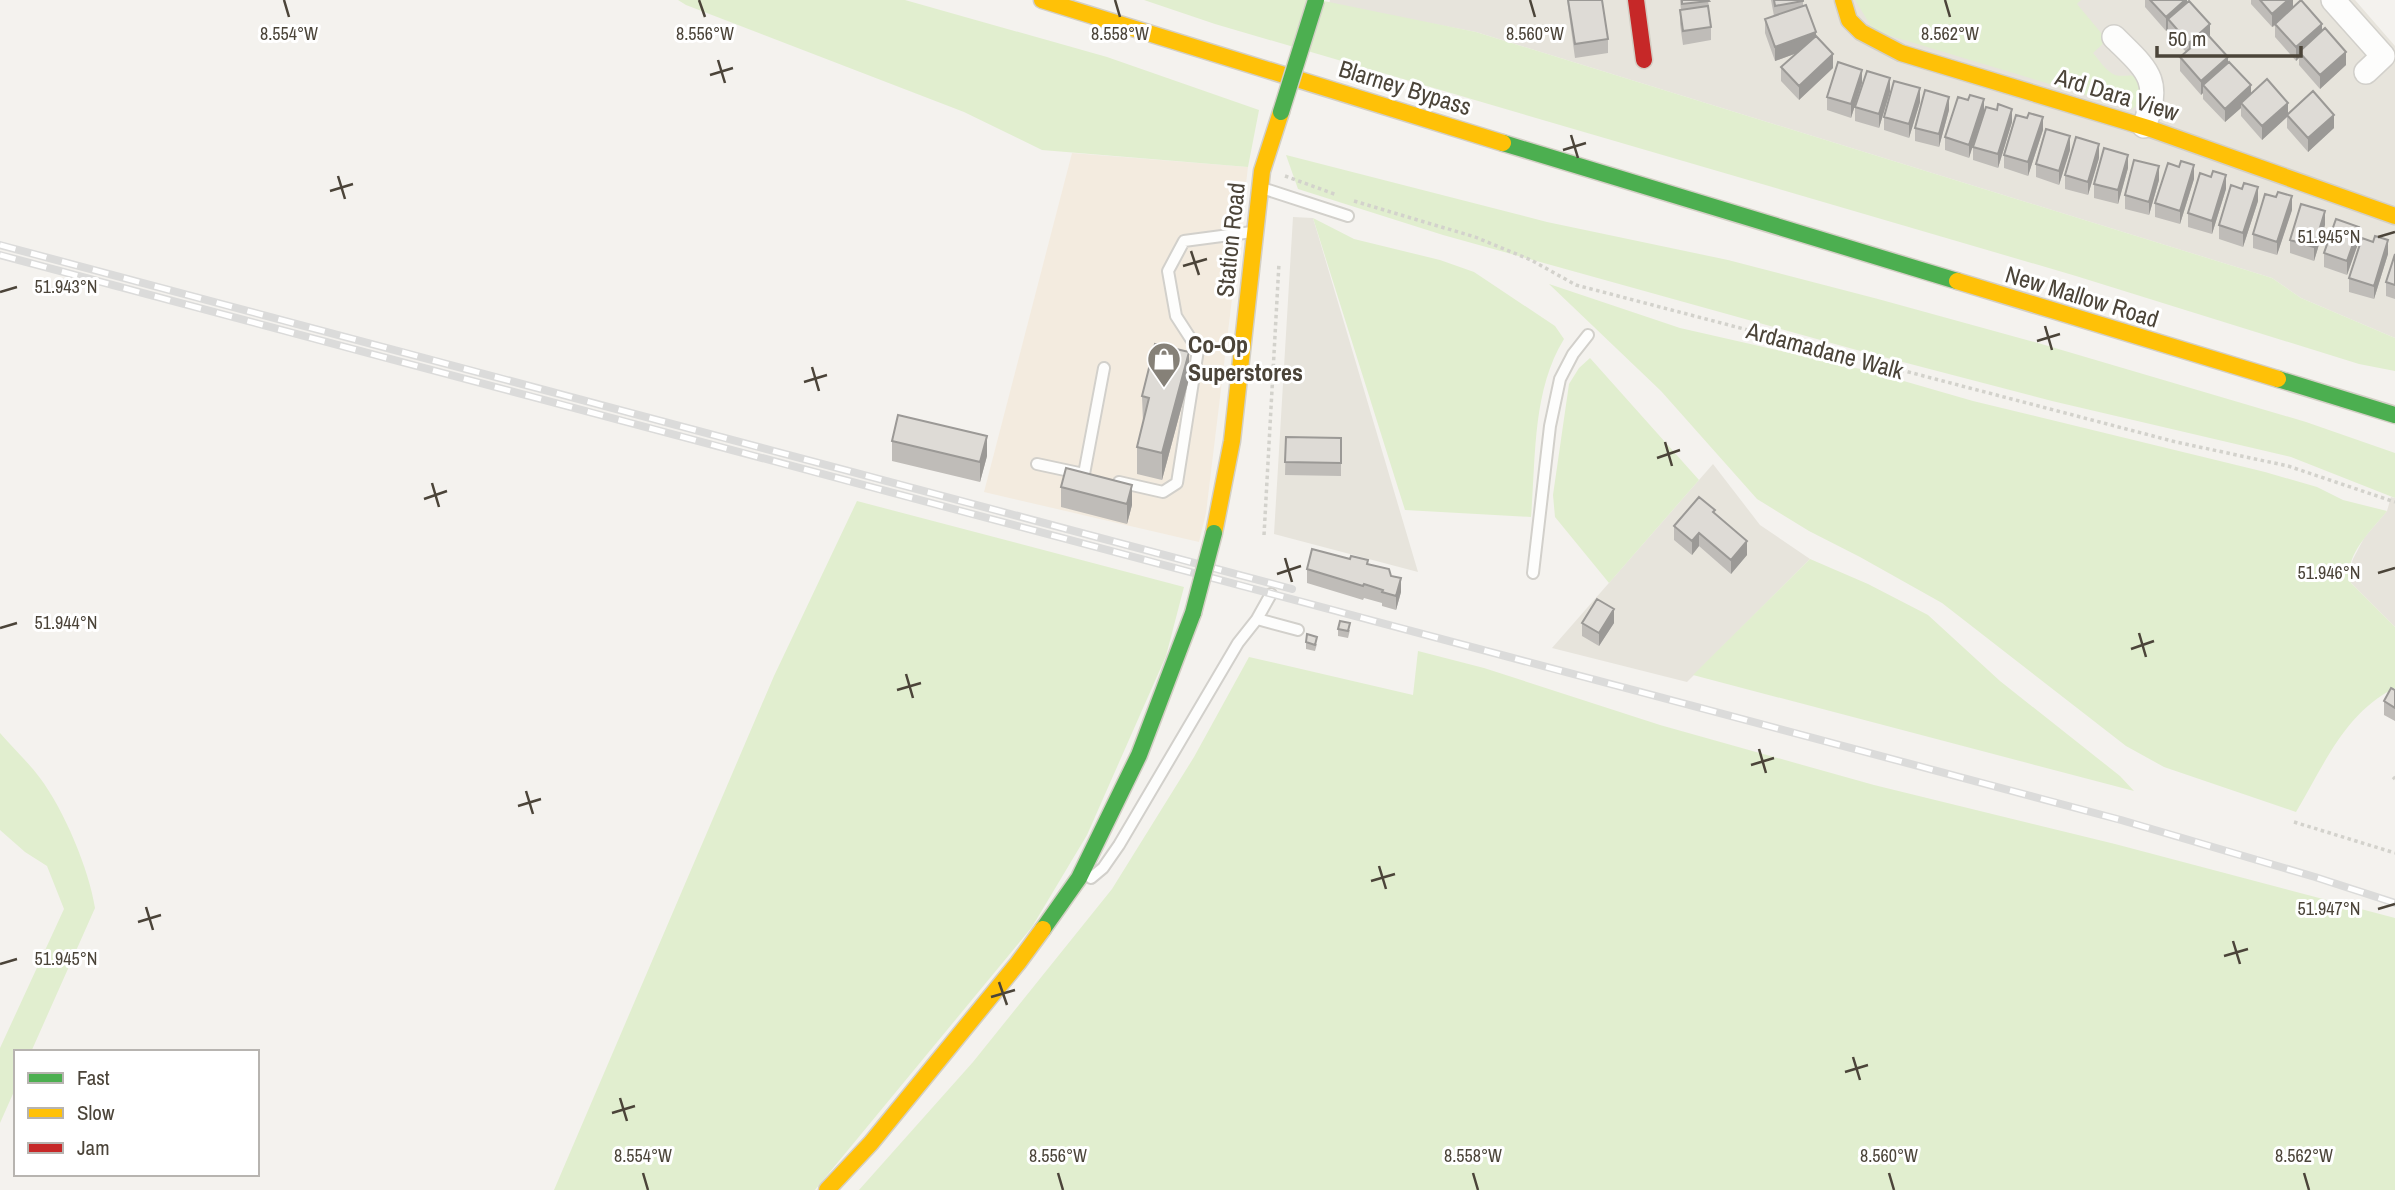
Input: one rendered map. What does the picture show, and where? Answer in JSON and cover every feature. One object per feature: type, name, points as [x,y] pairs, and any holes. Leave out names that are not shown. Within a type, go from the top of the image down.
[{"type":"main road","name":"Blarney Bypass","points":[[1042,0],[1756,220]]},
{"type":"main road","name":"Station Road","points":[[827,1190],[871,1143],[1018,963],[1079,878],[1139,755],[1193,613],[1214,533],[1232,441],[1262,171],[1316,0]]},
{"type":"main road","points":[[1636,0],[1644,60]]},
{"type":"main road","name":"Ard Dara View","points":[[1843,0],[1849,20],[1861,32],[1900,53],[2144,126],[2395,216]]},
{"type":"main road","name":"New Mallow Road","points":[[1756,220],[2395,415]]},
{"type":"street","points":[[2333,0],[2383,56],[2366,72]]},
{"type":"street","points":[[2113,37],[2145,69],[2151,84],[2153,97],[2144,126]]},
{"type":"lane","points":[[1260,187],[1348,216]]},
{"type":"lane","points":[[1111,480],[1163,492],[1177,483],[1198,350],[1176,316],[1168,271],[1184,241],[1255,231]]},
{"type":"lane","points":[[1533,573],[1550,426],[1560,379],[1573,354],[1588,335]]},
{"type":"lane","points":[[1084,474],[1104,368]]},
{"type":"lane","points":[[1037,464],[1098,477]]},
{"type":"lane","points":[[1079,878],[1088,880],[1103,868],[1155,787],[1238,643],[1257,619],[1271,594]]},
{"type":"lane","points":[[1257,619],[1298,630]]},
{"type":"path","points":[[1283,195],[1284,176],[1340,196]]},
{"type":"path","name":"Ardamadane Walk","points":[[1352,200],[1475,237],[1531,260],[1576,285],[2176,442],[2288,466],[2395,502]]},
{"type":"path","points":[[1264,535],[1279,263]]},
{"type":"path","points":[[2294,822],[2395,853]]},
{"type":"shaded area","points":[[1330,0],[2355,0],[2395,46],[2395,338],[2301,298],[2272,278],[1476,32],[1329,4]]},
{"type":"shaded area","points":[[1072,153],[1248,167],[1206,513],[1199,542],[984,492]]},
{"type":"shaded area","points":[[1293,217],[1313,218],[1418,572],[1274,534]]},
{"type":"shaded area","points":[[1713,464],[1760,525],[1810,559],[1687,682],[1552,648]]},
{"type":"shaded area","points":[[2391,497],[2395,498],[2395,627],[2351,583],[2348,575],[2364,538],[2387,511]]},
{"type":"green space","points":[[678,0],[905,0],[1107,57],[1259,110],[1248,167],[1042,150],[964,112]]},
{"type":"green space","points":[[1144,0],[1319,0],[1476,32],[2272,278],[2301,298],[2395,338],[2395,371],[2359,364],[2076,276],[1215,24]]},
{"type":"green space","points":[[1855,0],[2081,0],[2077,4],[2107,40],[2093,53],[2115,75],[2139,79],[2142,82],[2142,101],[2132,109],[1874,31]]},
{"type":"green space","points":[[1286,155],[1547,222],[1728,260],[1878,299],[2306,422],[2395,453],[2395,498],[2291,457],[2052,401],[1853,349],[1443,235],[1298,189]]},
{"type":"green space","points":[[1313,218],[1354,239],[1440,260],[1474,272],[1555,326],[1564,339],[1546,380],[1541,403],[1531,517],[1405,510]]},
{"type":"green space","points":[[1549,284],[1680,328],[1869,371],[1973,401],[2265,472],[2317,487],[2343,500],[2387,511],[2360,544],[2349,573],[2351,583],[2395,627],[2395,688],[2377,698],[2349,726],[2326,759],[2296,812],[2164,767],[2126,746],[1942,603],[1809,531],[1757,499],[1661,391]]},
{"type":"green space","points":[[1590,358],[1699,480],[1609,583],[1555,517],[1553,495],[1569,384],[1579,368]]},
{"type":"green space","points":[[857,501],[1184,587],[1166,656],[1087,835],[1032,927],[815,1190],[554,1190],[774,676]]},
{"type":"green space","points":[[1810,559],[1868,584],[1928,615],[2000,681],[2120,776],[2134,791],[1693,675]]},
{"type":"green space","points":[[1418,651],[1484,668],[1660,725],[1874,785],[2115,844],[2395,918],[2395,1190],[859,1190],[973,1062],[1112,889],[1194,757],[1249,657],[1413,695]]},
{"type":"green space","points":[[0,733],[35,772],[58,806],[81,858],[95,908],[32,1050],[14,1050],[14,1092],[0,1123],[0,1048],[64,909],[47,866],[25,852],[0,830]]},
{"type":"building","points":[[1568,0],[1602,0],[1608,39],[1575,44]]},
{"type":"building","points":[[1682,0],[1708,0],[1709,1],[1682,4]]},
{"type":"building","points":[[1774,0],[1803,0],[1803,1],[1775,6]]},
{"type":"building","points":[[2150,0],[2185,0],[2166,17]]},
{"type":"building","points":[[2260,0],[2288,0],[2272,14]]},
{"type":"building","points":[[2301,0],[2322,24],[2296,47],[2275,24]]},
{"type":"building","points":[[2189,1],[2210,24],[2189,43],[2168,19]]},
{"type":"building","points":[[1806,5],[1816,32],[1775,47],[1765,19]]},
{"type":"building","points":[[1708,6],[1711,27],[1683,31],[1680,10]]},
{"type":"building","points":[[2325,28],[2346,52],[2320,75],[2299,52]]},
{"type":"building","points":[[2207,34],[2228,57],[2201,81],[2180,57]]},
{"type":"building","points":[[1816,36],[1833,54],[1799,86],[1781,67]]},
{"type":"building","points":[[1838,62],[1862,70],[1851,104],[1827,97]]},
{"type":"building","points":[[2229,62],[2251,85],[2225,109],[2203,85]]},
{"type":"building","points":[[1867,71],[1890,78],[1879,114],[1855,107]]},
{"type":"building","points":[[2267,79],[2288,103],[2262,126],[2241,103]]},
{"type":"building","points":[[1894,81],[1920,88],[1909,124],[1884,117]]},
{"type":"building","points":[[1925,90],[1949,97],[1939,134],[1915,128]]},
{"type":"building","points":[[2313,91],[2334,115],[2308,138],[2287,115]]},
{"type":"building","points":[[1970,95],[1984,99],[1969,145],[1945,137],[1958,97],[1968,100]]},
{"type":"building","points":[[1998,104],[2012,109],[1998,154],[1973,147],[1986,107],[1997,110]]},
{"type":"building","points":[[2029,113],[2043,117],[2028,162],[2004,155],[2016,115],[2027,118]]},
{"type":"building","points":[[2046,129],[2070,136],[2059,171],[2036,164]]},
{"type":"building","points":[[2076,137],[2099,144],[2088,182],[2065,175]]},
{"type":"building","points":[[2104,148],[2128,155],[2118,190],[2094,184]]},
{"type":"building","points":[[2134,160],[2159,166],[2149,202],[2125,195]]},
{"type":"building","points":[[2181,161],[2194,165],[2180,211],[2155,203],[2168,163],[2179,167]]},
{"type":"building","points":[[2213,171],[2226,175],[2212,221],[2188,213],[2200,173],[2211,177]]},
{"type":"building","points":[[2244,183],[2258,187],[2243,233],[2219,225],[2231,185],[2242,189]]},
{"type":"building","points":[[2278,192],[2292,196],[2277,242],[2253,234],[2265,194],[2276,197]]},
{"type":"building","points":[[2301,204],[2325,211],[2314,247],[2290,240]]},
{"type":"building","points":[[2336,219],[2359,227],[2347,261],[2324,253]]},
{"type":"building","points":[[2375,236],[2388,240],[2374,286],[2349,278],[2362,238],[2373,242]]},
{"type":"building","points":[[2395,254],[2395,285],[2386,282]]},
{"type":"building","points":[[1155,344],[1189,352],[1162,453],[1137,447],[1149,398],[1142,396]]},
{"type":"building","points":[[898,415],[987,436],[980,462],[892,441]]},
{"type":"building","points":[[1286,437],[1341,438],[1341,463],[1285,462]]},
{"type":"building","points":[[1066,468],[1132,485],[1127,504],[1061,487]]},
{"type":"building","points":[[1699,497],[1747,541],[1731,560],[1699,533],[1692,541],[1674,526]]},
{"type":"building","points":[[1312,549],[1350,559],[1351,556],[1368,560],[1367,564],[1389,569],[1391,576],[1401,578],[1396,596],[1364,584],[1363,586],[1307,569]]},
{"type":"building","points":[[1597,599],[1614,609],[1599,633],[1582,623]]},
{"type":"building","points":[[1340,621],[1350,623],[1348,631],[1338,629]]},
{"type":"building","points":[[1307,634],[1317,637],[1315,645],[1306,642]]},
{"type":"building","points":[[2391,688],[2395,690],[2395,708],[2384,701]]},
{"type":"railway","points":[[0,245],[1292,589]]},
{"type":"railway","points":[[0,255],[2121,820],[2395,903]]},
{"type":"traffic: fast","points":[[1281,112],[1316,0]]},
{"type":"traffic: fast","points":[[1503,143],[1957,281]]},
{"type":"traffic: fast","points":[[2278,379],[2395,415]]},
{"type":"traffic: fast","points":[[1193,613],[1214,533]]},
{"type":"traffic: fast","points":[[1043,929],[1079,878],[1139,755],[1193,613]]},
{"type":"traffic: slow","points":[[1042,0],[1503,143]]},
{"type":"traffic: slow","points":[[1843,0],[1849,20],[1861,32],[1901,53],[2151,129],[2395,216]]},
{"type":"traffic: slow","points":[[1214,533],[1232,441],[1262,171],[1281,112]]},
{"type":"traffic: slow","points":[[1957,281],[2278,379]]},
{"type":"traffic: slow","points":[[827,1190],[871,1143],[1043,929]]},
{"type":"traffic: jam","points":[[1636,0],[1644,60]]},
{"type":"place","name":"Co-Op Superstores","points":[[1164,389]]}]
